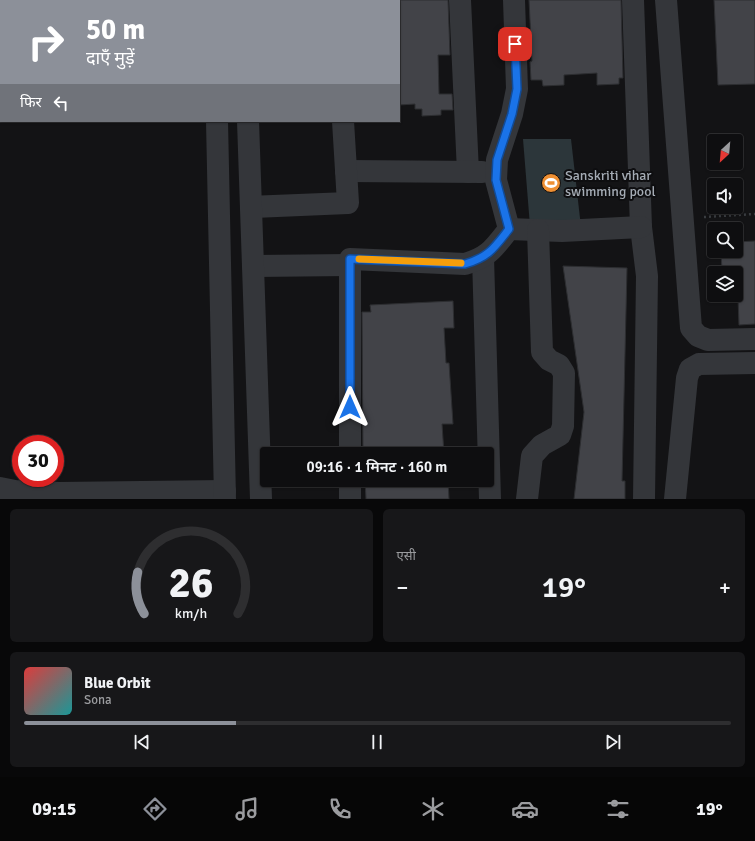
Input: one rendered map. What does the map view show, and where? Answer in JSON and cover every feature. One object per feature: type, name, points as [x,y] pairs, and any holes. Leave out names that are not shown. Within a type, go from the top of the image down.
[{"type":"street","points":[[460,0],[468,172]]},
{"type":"street","points":[[509,229],[496,180],[496,172],[497,160],[512,114],[517,89],[514,0]]},
{"type":"street","points":[[633,0],[641,227],[647,276],[644,499]]},
{"type":"street","points":[[666,0],[691,328],[698,336],[708,340],[755,339]]},
{"type":"street","points":[[0,488],[15,491],[59,493],[225,495],[217,122]]},
{"type":"street","points":[[248,122],[260,499]]},
{"type":"street","points":[[251,207],[348,203],[343,122]]},
{"type":"street","points":[[346,171],[496,172]]},
{"type":"street","points":[[509,229],[562,231],[641,227]]},
{"type":"street","points":[[350,447],[350,259],[465,264],[478,260],[490,253],[509,229]]},
{"type":"street","points":[[527,499],[532,456],[542,446],[560,435],[562,426],[564,373],[559,365],[549,360],[542,352],[538,230]]},
{"type":"street","points":[[483,257],[490,499]]},
{"type":"street","points":[[253,266],[350,265]]},
{"type":"street","points":[[675,499],[687,378],[690,369],[699,364],[755,363]]},
{"type":"street","points":[[350,487],[350,499]]},
{"type":"path","points":[[682,218],[755,214]]},
{"type":"shaded area","name":"Sanskriti vihar swimming pool","points":[[523,139],[571,139],[581,227],[530,226]]},
{"type":"building","points":[[400,0],[448,0],[450,55],[438,55],[439,94],[452,94],[453,110],[441,110],[441,115],[422,116],[422,109],[415,109],[415,104],[400,105]]},
{"type":"building","points":[[529,0],[621,0],[623,78],[619,78],[619,84],[597,85],[597,73],[564,75],[564,85],[543,86],[542,80],[531,80],[530,62],[532,61]]},
{"type":"building","points":[[714,0],[755,0],[755,84],[718,85]]},
{"type":"building","points":[[755,241],[755,324],[739,325],[738,302],[743,302],[743,266],[722,266],[721,258],[743,258],[743,242]]},
{"type":"building","points":[[563,266],[627,268],[622,481],[625,481],[625,499],[574,499],[584,412]]},
{"type":"building","points":[[453,301],[454,328],[444,328],[446,363],[449,363],[453,424],[442,424],[444,447],[363,447],[362,312],[371,312],[370,305]]},
{"type":"building","points":[[365,487],[448,487],[449,499],[366,499]]},
{"type":"slow traffic","points":[[359,259],[461,263]]},
{"type":"place","name":"Sanskriti vihar swimming pool","points":[[551,183]]},
{"type":"route","points":[[350,407],[350,259],[465,264],[478,260],[490,253],[509,229],[496,180],[497,160],[512,114],[517,89],[515,44]]}]
